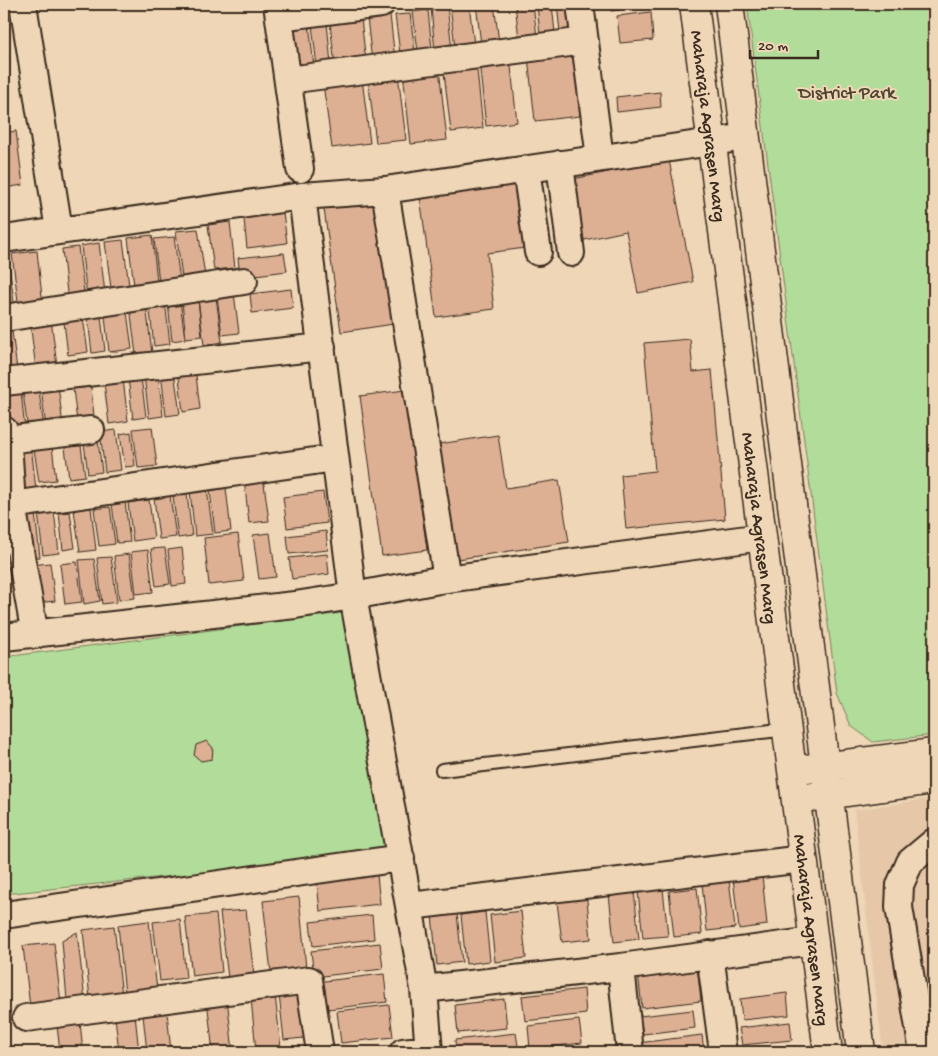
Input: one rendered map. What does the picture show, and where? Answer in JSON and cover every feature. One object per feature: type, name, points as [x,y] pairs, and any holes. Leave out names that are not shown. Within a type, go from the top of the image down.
[{"type":"street","points":[[23,4],[59,230]]},
{"type":"street","points":[[381,4],[278,10],[353,596],[424,989],[428,1050],[403,1052]]},
{"type":"street","points":[[580,4],[600,158]]},
{"type":"street","name":"Maharaja Agrasen Marg","points":[[694,4],[828,1052]]},
{"type":"street","name":"Maharaja Agrasen Marg","points":[[729,4],[861,1052]]},
{"type":"street","points":[[288,80],[585,41]]},
{"type":"street","points":[[4,239],[301,183],[385,190],[746,137]]},
{"type":"street","points":[[560,164],[571,253]]},
{"type":"street","points":[[526,169],[538,252]]},
{"type":"street","points":[[385,190],[447,579]]},
{"type":"street","points":[[4,318],[244,281]]},
{"type":"street","points":[[4,382],[322,347]]},
{"type":"street","points":[[35,635],[12,505],[5,446],[91,430]]},
{"type":"street","points":[[12,505],[335,458]]},
{"type":"street","points":[[4,637],[295,605],[447,579],[762,537]]},
{"type":"street","points":[[792,771],[934,753]]},
{"type":"street","points":[[796,799],[934,780]]},
{"type":"street","points":[[926,1040],[899,907],[900,885],[910,862],[934,842]]},
{"type":"street","points":[[4,915],[401,858]]},
{"type":"street","points":[[410,906],[803,859]]},
{"type":"street","points":[[424,989],[621,967],[813,940]]},
{"type":"street","points":[[710,954],[723,1052]]},
{"type":"street","points":[[621,967],[630,1052]]},
{"type":"street","points":[[26,1018],[309,980],[320,1052]]},
{"type":"lane","points":[[442,770],[787,729]]},
{"type":"shaded area","points":[[934,798],[934,1052],[883,1052],[854,810]]},
{"type":"green space","name":"District Park","points":[[747,4],[934,4],[934,735],[873,742],[851,726],[837,693]]},
{"type":"green space","points":[[357,611],[397,852],[4,894],[4,657]]},
{"type":"building","points":[[450,4],[469,4],[474,45],[455,48]]},
{"type":"building","points":[[476,4],[494,4],[499,42],[481,44]]},
{"type":"building","points":[[515,4],[533,4],[537,37],[519,39]]},
{"type":"building","points":[[537,4],[552,4],[555,34],[540,36]]},
{"type":"building","points":[[557,4],[578,4],[581,29],[560,32]]},
{"type":"building","points":[[610,4],[646,4],[646,6],[611,11]]},
{"type":"building","points":[[447,5],[452,50],[435,52],[431,7]]},
{"type":"building","points":[[428,10],[432,50],[418,52],[413,12]]},
{"type":"building","points":[[651,12],[653,40],[620,43],[617,16]]},
{"type":"building","points":[[410,14],[415,52],[400,53],[395,15]]},
{"type":"building","points":[[390,15],[395,60],[372,62],[367,17]]},
{"type":"building","points":[[361,19],[366,62],[335,66],[330,23]]},
{"type":"building","points":[[327,23],[331,64],[317,66],[312,25]]},
{"type":"building","points":[[309,24],[314,67],[295,69],[291,27]]},
{"type":"building","points":[[573,52],[580,116],[535,121],[528,57]]},
{"type":"building","points":[[510,58],[517,122],[486,126],[479,61]]},
{"type":"building","points":[[476,61],[483,128],[451,132],[443,64]]},
{"type":"building","points":[[439,68],[447,140],[411,144],[403,73]]},
{"type":"building","points":[[398,74],[406,140],[376,143],[368,78]]},
{"type":"building","points":[[362,79],[370,143],[332,148],[323,84]]},
{"type":"building","points":[[660,92],[661,107],[617,112],[616,97]]},
{"type":"building","points":[[16,131],[23,185],[4,188],[4,133]]},
{"type":"building","points":[[669,160],[693,282],[638,293],[626,231],[580,241],[568,180]]},
{"type":"building","points":[[524,182],[533,247],[487,253],[494,309],[436,317],[420,196]]},
{"type":"building","points":[[382,201],[400,323],[341,332],[324,209]]},
{"type":"building","points":[[282,205],[287,243],[247,248],[243,210]]},
{"type":"building","points":[[230,222],[235,268],[214,270],[208,225]]},
{"type":"building","points":[[198,229],[206,283],[183,286],[176,231]]},
{"type":"building","points":[[152,235],[158,290],[135,293],[128,238]]},
{"type":"building","points":[[174,237],[181,288],[160,290],[154,239]]},
{"type":"building","points":[[123,240],[130,293],[112,296],[105,242]]},
{"type":"building","points":[[99,243],[105,293],[87,296],[81,246]]},
{"type":"building","points":[[78,247],[85,299],[68,301],[62,249]]},
{"type":"building","points":[[37,251],[43,306],[19,309],[12,254]]},
{"type":"building","points":[[284,253],[287,271],[240,277],[238,258]]},
{"type":"building","points":[[4,256],[8,256],[15,310],[4,312]]},
{"type":"building","points":[[291,289],[293,308],[252,313],[250,294]]},
{"type":"building","points":[[234,293],[239,333],[222,335],[217,296]]},
{"type":"building","points":[[216,297],[222,342],[204,345],[198,299]]},
{"type":"building","points":[[198,300],[202,336],[186,338],[182,302]]},
{"type":"building","points":[[165,301],[170,344],[154,346],[149,303]]},
{"type":"building","points":[[180,301],[185,339],[172,341],[168,303]]},
{"type":"building","points":[[126,305],[132,349],[109,352],[104,308]]},
{"type":"building","points":[[146,305],[152,353],[136,355],[130,307]]},
{"type":"building","points":[[100,308],[105,351],[92,353],[87,310]]},
{"type":"building","points":[[82,311],[88,352],[68,355],[63,314]]},
{"type":"building","points":[[51,319],[57,366],[36,369],[30,322]]},
{"type":"building","points":[[11,323],[17,370],[4,372],[4,324]]},
{"type":"building","points":[[690,339],[693,372],[712,370],[725,519],[626,529],[621,475],[655,471],[644,343]]},
{"type":"building","points":[[195,367],[200,409],[183,412],[178,369]]},
{"type":"building","points":[[174,371],[180,414],[166,416],[161,373]]},
{"type":"building","points":[[158,373],[163,416],[149,418],[144,375]]},
{"type":"building","points":[[141,377],[146,417],[133,419],[128,378]]},
{"type":"building","points":[[123,379],[128,421],[109,424],[104,382]]},
{"type":"building","points":[[58,385],[63,426],[46,428],[41,387]]},
{"type":"building","points":[[91,387],[95,426],[78,429],[73,389]]},
{"type":"building","points":[[405,390],[427,550],[382,556],[360,396]]},
{"type":"building","points":[[21,391],[25,431],[12,432],[7,392]]},
{"type":"building","points":[[39,391],[44,428],[28,430],[23,393]]},
{"type":"building","points":[[152,427],[157,466],[138,468],[133,429]]},
{"type":"building","points":[[116,430],[121,470],[105,472],[100,432]]},
{"type":"building","points":[[131,432],[135,466],[125,467],[120,434]]},
{"type":"building","points":[[97,433],[102,472],[88,474],[83,435]]},
{"type":"building","points":[[498,435],[506,488],[559,480],[569,542],[458,559],[439,444]]},
{"type":"building","points":[[80,438],[85,476],[69,478],[64,440]]},
{"type":"building","points":[[31,445],[36,490],[21,492],[15,447]]},
{"type":"building","points":[[52,446],[56,480],[39,482],[34,449]]},
{"type":"building","points":[[263,476],[269,521],[249,523],[244,479]]},
{"type":"building","points":[[226,488],[231,531],[215,533],[210,491]]},
{"type":"building","points":[[207,489],[213,534],[195,536],[190,491]]},
{"type":"building","points":[[323,492],[327,523],[287,528],[283,497]]},
{"type":"building","points":[[187,494],[192,536],[178,538],[173,496]]},
{"type":"building","points":[[170,496],[176,537],[159,539],[154,498]]},
{"type":"building","points":[[149,500],[154,538],[133,541],[128,503]]},
{"type":"building","points":[[125,502],[130,542],[117,543],[112,504]]},
{"type":"building","points":[[110,507],[115,544],[99,546],[94,509]]},
{"type":"building","points":[[91,508],[96,550],[80,552],[74,510]]},
{"type":"building","points":[[54,511],[59,553],[43,555],[38,513]]},
{"type":"building","points":[[70,512],[75,548],[63,550],[59,513]]},
{"type":"building","points":[[35,513],[40,557],[27,559],[21,515]]},
{"type":"building","points":[[326,531],[328,550],[289,554],[287,536]]},
{"type":"building","points":[[270,533],[276,577],[259,579],[253,535]]},
{"type":"building","points":[[238,534],[244,581],[209,585],[204,538]]},
{"type":"building","points":[[165,548],[170,584],[156,586],[151,549]]},
{"type":"building","points":[[182,548],[186,584],[172,586],[168,550]]},
{"type":"building","points":[[148,550],[153,592],[136,594],[131,552]]},
{"type":"building","points":[[129,554],[135,598],[119,600],[114,556]]},
{"type":"building","points":[[327,554],[329,574],[292,579],[289,558]]},
{"type":"building","points":[[111,557],[117,602],[102,604],[97,558]]},
{"type":"building","points":[[94,559],[100,601],[84,604],[79,560]]},
{"type":"building","points":[[77,562],[82,602],[65,604],[60,564]]},
{"type":"building","points":[[50,563],[55,601],[36,603],[31,565]]},
{"type":"building","points":[[207,741],[213,748],[212,759],[201,761],[194,755],[196,745]]},
{"type":"building","points":[[377,875],[380,904],[320,911],[317,883]]},
{"type":"building","points":[[762,875],[767,925],[739,929],[733,878]]},
{"type":"building","points":[[729,880],[735,928],[707,931],[702,883]]},
{"type":"building","points":[[697,888],[702,934],[674,937],[669,891]]},
{"type":"building","points":[[663,889],[668,936],[643,938],[638,892]]},
{"type":"building","points":[[586,891],[591,939],[562,942],[556,894]]},
{"type":"building","points":[[634,891],[639,939],[614,942],[609,894]]},
{"type":"building","points":[[299,897],[306,968],[271,972],[263,901]]},
{"type":"building","points":[[246,910],[254,975],[228,978],[220,912]]},
{"type":"building","points":[[521,911],[526,958],[495,962],[490,915]]},
{"type":"building","points":[[485,912],[490,961],[466,964],[461,915]]},
{"type":"building","points":[[457,913],[462,962],[437,965],[432,915]]},
{"type":"building","points":[[216,914],[222,972],[192,976],[185,917]]},
{"type":"building","points":[[372,915],[374,939],[313,946],[310,922]]},
{"type":"building","points":[[180,919],[186,978],[160,981],[153,922]]},
{"type":"building","points":[[149,921],[157,990],[125,994],[118,925]]},
{"type":"building","points":[[114,926],[122,996],[90,999],[83,930]]},
{"type":"building","points":[[77,932],[85,1001],[67,1000],[62,941]]},
{"type":"building","points":[[54,943],[61,1003],[30,1007],[23,946]]},
{"type":"building","points":[[380,943],[383,969],[314,977],[311,951]]},
{"type":"building","points":[[697,966],[701,1001],[642,1008],[638,973]]},
{"type":"building","points":[[384,974],[387,1002],[319,1010],[316,982]]},
{"type":"building","points":[[584,989],[586,1014],[525,1021],[522,996]]},
{"type":"building","points":[[308,990],[313,1037],[284,1040],[279,994]]},
{"type":"building","points":[[787,993],[789,1015],[742,1020],[740,999]]},
{"type":"building","points":[[275,995],[281,1048],[256,1051],[251,998]]},
{"type":"building","points":[[227,998],[233,1052],[213,1052],[207,1000]]},
{"type":"building","points":[[504,999],[507,1028],[458,1033],[455,1005]]},
{"type":"building","points":[[389,1005],[393,1037],[341,1043],[337,1011]]},
{"type":"building","points":[[693,1010],[695,1028],[643,1034],[640,1016]]},
{"type":"building","points":[[167,1012],[171,1052],[147,1052],[143,1015]]},
{"type":"building","points":[[135,1015],[139,1052],[119,1052],[115,1017]]},
{"type":"building","points":[[579,1020],[582,1043],[530,1049],[528,1026]]},
{"type":"building","points":[[80,1022],[83,1052],[60,1052],[57,1025]]},
{"type":"building","points":[[790,1022],[792,1040],[742,1045],[739,1028]]},
{"type":"building","points":[[516,1033],[519,1052],[456,1052],[455,1040]]},
{"type":"building","points":[[702,1035],[704,1052],[639,1052],[638,1043]]},
{"type":"building","points":[[796,1047],[797,1052],[748,1052]]}]
